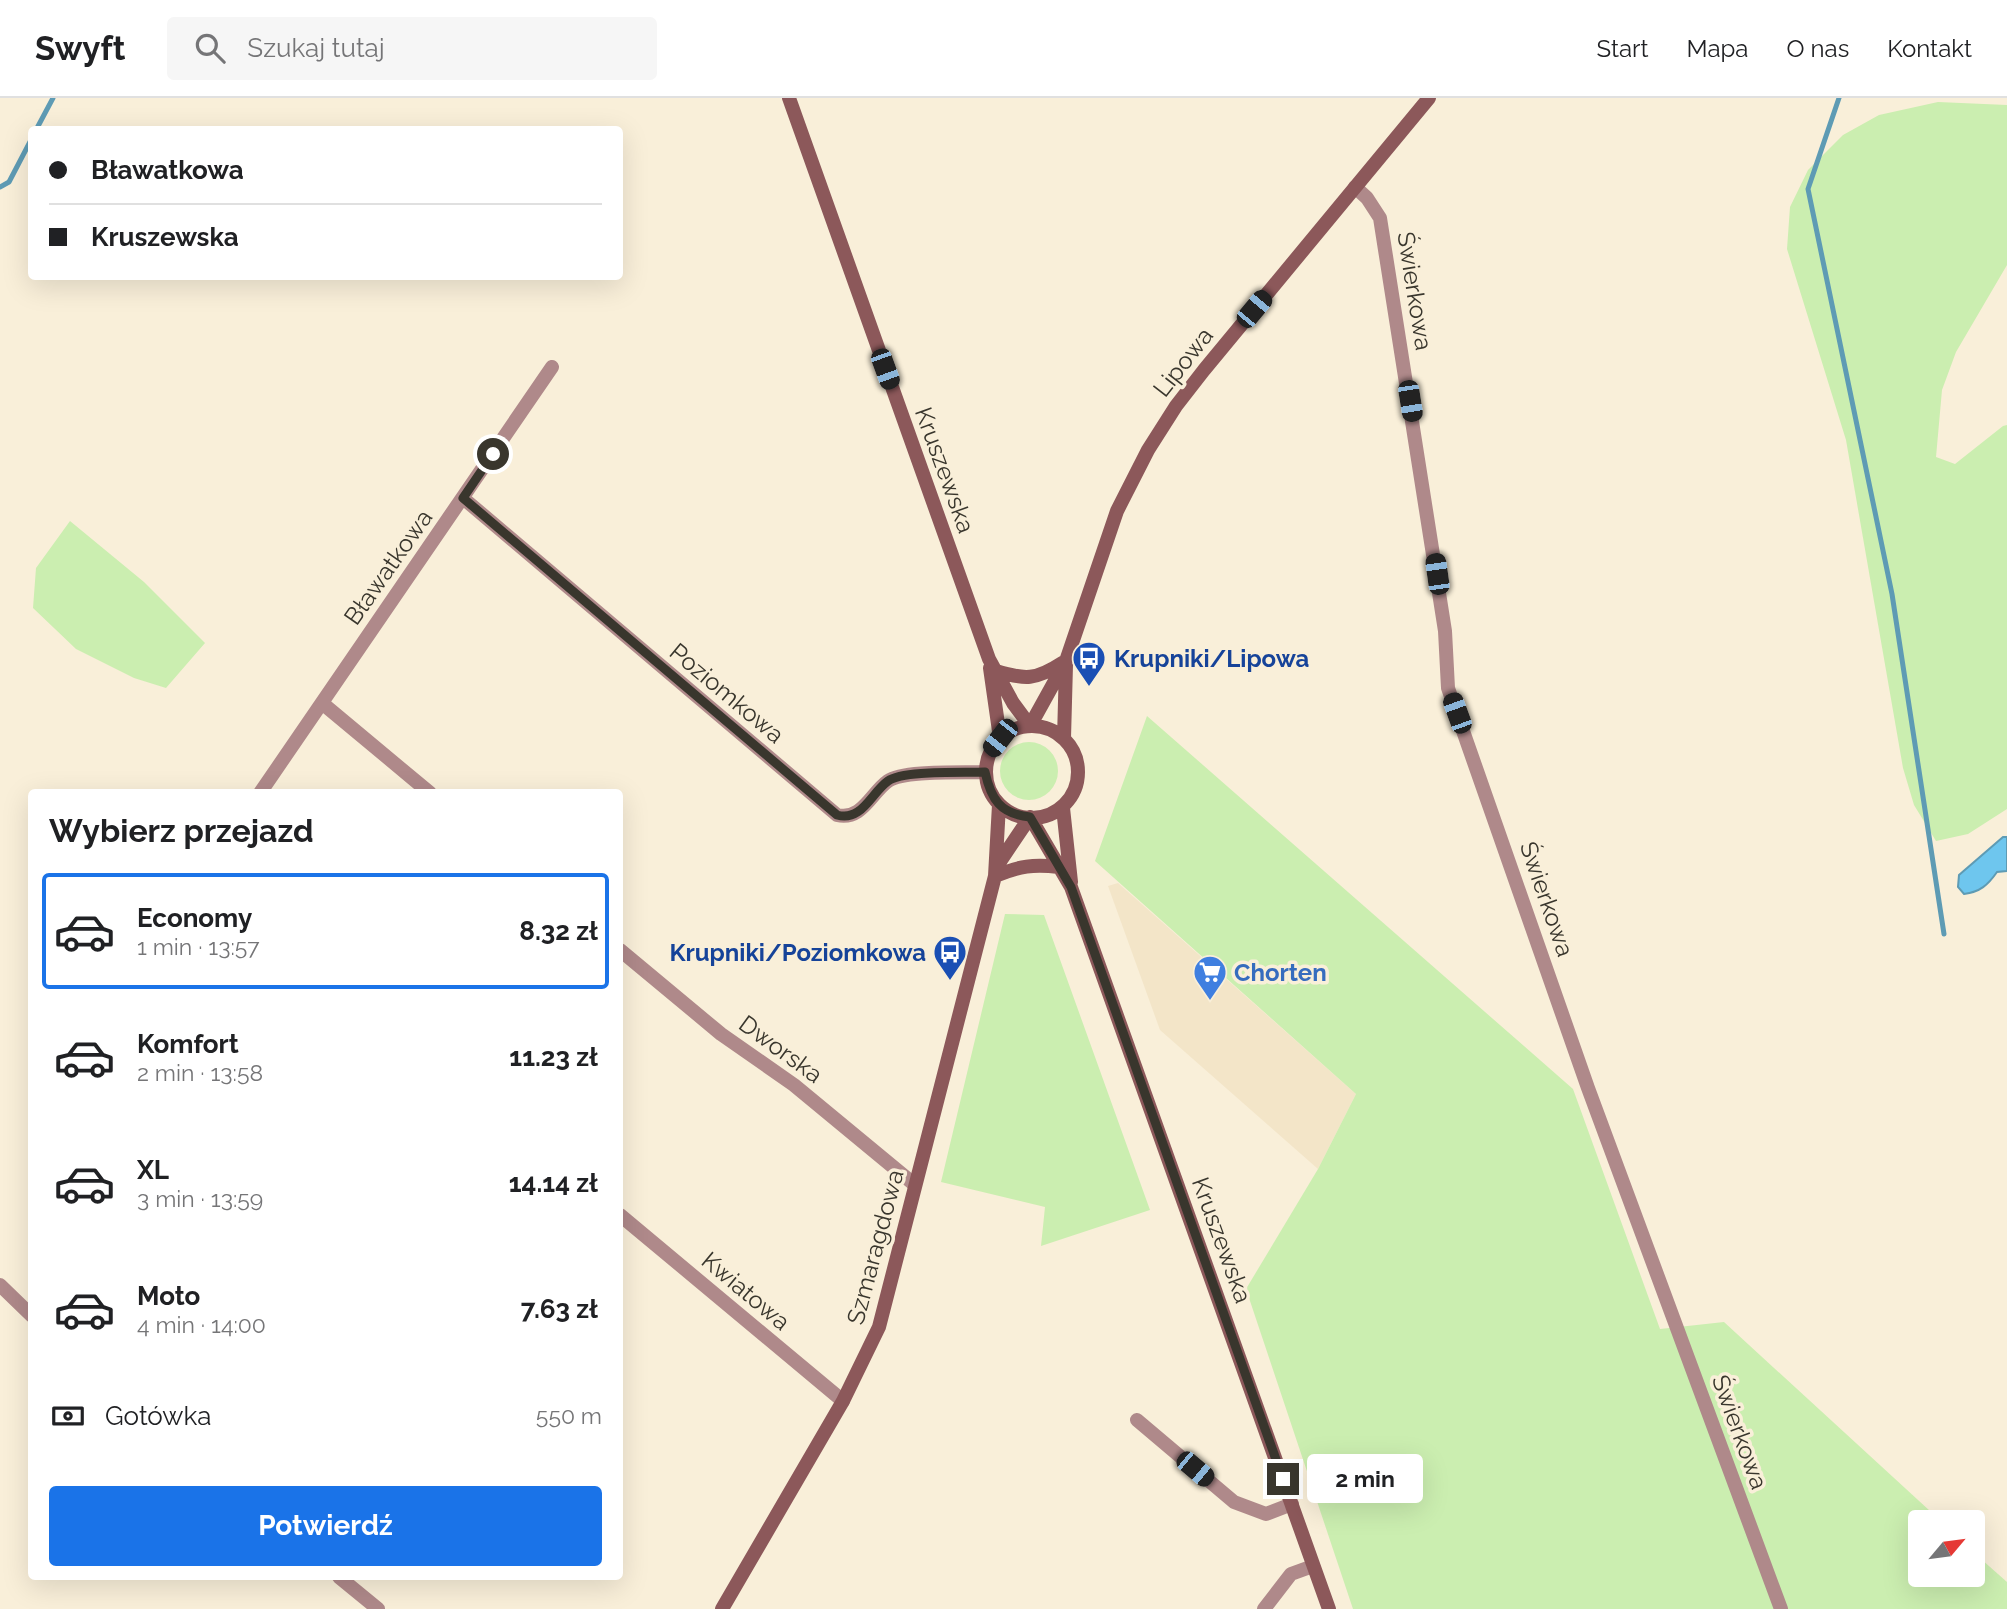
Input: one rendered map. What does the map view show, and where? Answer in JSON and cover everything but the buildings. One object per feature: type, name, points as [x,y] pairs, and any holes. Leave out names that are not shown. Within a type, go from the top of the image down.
[{"type":"street","name":"Kruszewska","points":[[789,98],[993,665],[1013,703],[1030,726]]},
{"type":"street","name":"Lipowa","points":[[1030,726],[1066,661],[1117,511],[1148,450],[1176,406],[1204,370],[1429,98]]},
{"type":"street","name":"Świerkowa","points":[[1355,187],[1367,198],[1380,218],[1444,620],[1448,688],[1588,1088],[1781,1609]]},
{"type":"street","name":"Bławatkowa","points":[[263,789],[552,367]]},
{"type":"street","name":"Poziomkowa","points":[[463,498],[837,815],[845,817],[860,811],[888,781],[903,775],[985,772]]},
{"type":"street","points":[[993,665],[1022,678],[1030,678],[1046,674],[1066,661]]},
{"type":"street","name":"Lipowa","points":[[1064,738],[1066,661]]},
{"type":"street","name":"Kruszewska","points":[[993,665],[1000,738]]},
{"type":"street","points":[[322,703],[425,789]]},
{"type":"street","points":[[1063,808],[1046,816],[1017,816],[999,806],[989,789],[985,772],[991,750],[1000,738],[1011,730],[1030,726],[1048,728],[1064,738]]},
{"type":"street","name":"Kruszewska","points":[[1064,738],[1070,745],[1078,766],[1074,791],[1063,808],[1071,887]]},
{"type":"street","name":"Szmaragdowa","points":[[722,1609],[843,1401],[879,1327],[996,871],[999,806]]},
{"type":"street","name":"Kruszewska","points":[[1030,817],[1071,887],[1329,1609]]},
{"type":"street","name":"Szmaragdowa","points":[[996,871],[1030,817]]},
{"type":"street","points":[[996,871],[1035,864],[1059,867]]},
{"type":"street","name":"Dworska","points":[[623,952],[722,1034],[794,1085],[915,1185]]},
{"type":"street","name":"Kwiatowa","points":[[623,1218],[843,1401]]},
{"type":"street","points":[[0,1285],[28,1312]]},
{"type":"street","points":[[1137,1420],[1234,1502],[1266,1514],[1292,1504]]},
{"type":"street","points":[[1264,1609],[1292,1574],[1313,1566]]},
{"type":"street","points":[[343,1580],[378,1609]]},
{"type":"shaded area","points":[[1118,883],[1356,1094],[1318,1169],[1160,1030],[1108,886]]},
{"type":"green space","points":[[1938,102],[2007,105],[2007,265],[1956,352],[1942,390],[1936,457],[1955,464],[2007,425],[2007,809],[1968,834],[1936,841],[1914,805],[1903,768],[1846,440],[1787,249],[1790,207],[1808,170],[1843,135],[1879,115]]},
{"type":"green space","points":[[70,521],[144,582],[205,643],[166,688],[134,678],[76,649],[33,608],[36,568]]},
{"type":"green space","points":[[1147,716],[1573,1089],[1660,1329],[1724,1322],[1929,1510],[1908,1510],[1908,1587],[1985,1587],[1985,1563],[2007,1582],[2007,1609],[1353,1609],[1246,1289],[1318,1169],[1356,1094],[1095,861]]},
{"type":"green space","points":[[1023,742],[1035,742],[1050,750],[1058,765],[1058,777],[1050,792],[1035,800],[1023,800],[1008,792],[1000,777],[1000,765],[1008,750]]},
{"type":"green space","points":[[1005,914],[1044,915],[1150,1210],[1041,1246],[1045,1207],[941,1182]]},
{"type":"water","points":[[2003,837],[2007,837],[2007,871],[1997,872],[1983,887],[1964,894],[1958,887],[1959,875]]},
{"type":"waterway","points":[[38,126],[53,98]]},
{"type":"waterway","points":[[1839,98],[1808,189],[1892,594],[1944,934]]},
{"type":"waterway","points":[[0,187],[9,182],[28,146]]},
{"type":"place","name":"Krupniki/Lipowa","points":[[1089,688]]},
{"type":"place","name":"Krupniki/Poziomkowa","points":[[950,982]]},
{"type":"place","name":"Chorten","points":[[1210,1002]]},
{"type":"route","points":[[493,454],[463,498],[837,815],[845,817],[860,811],[888,781],[903,775],[985,772],[989,789],[999,806],[1017,816],[1030,817],[1071,887],[1283,1479]]}]
